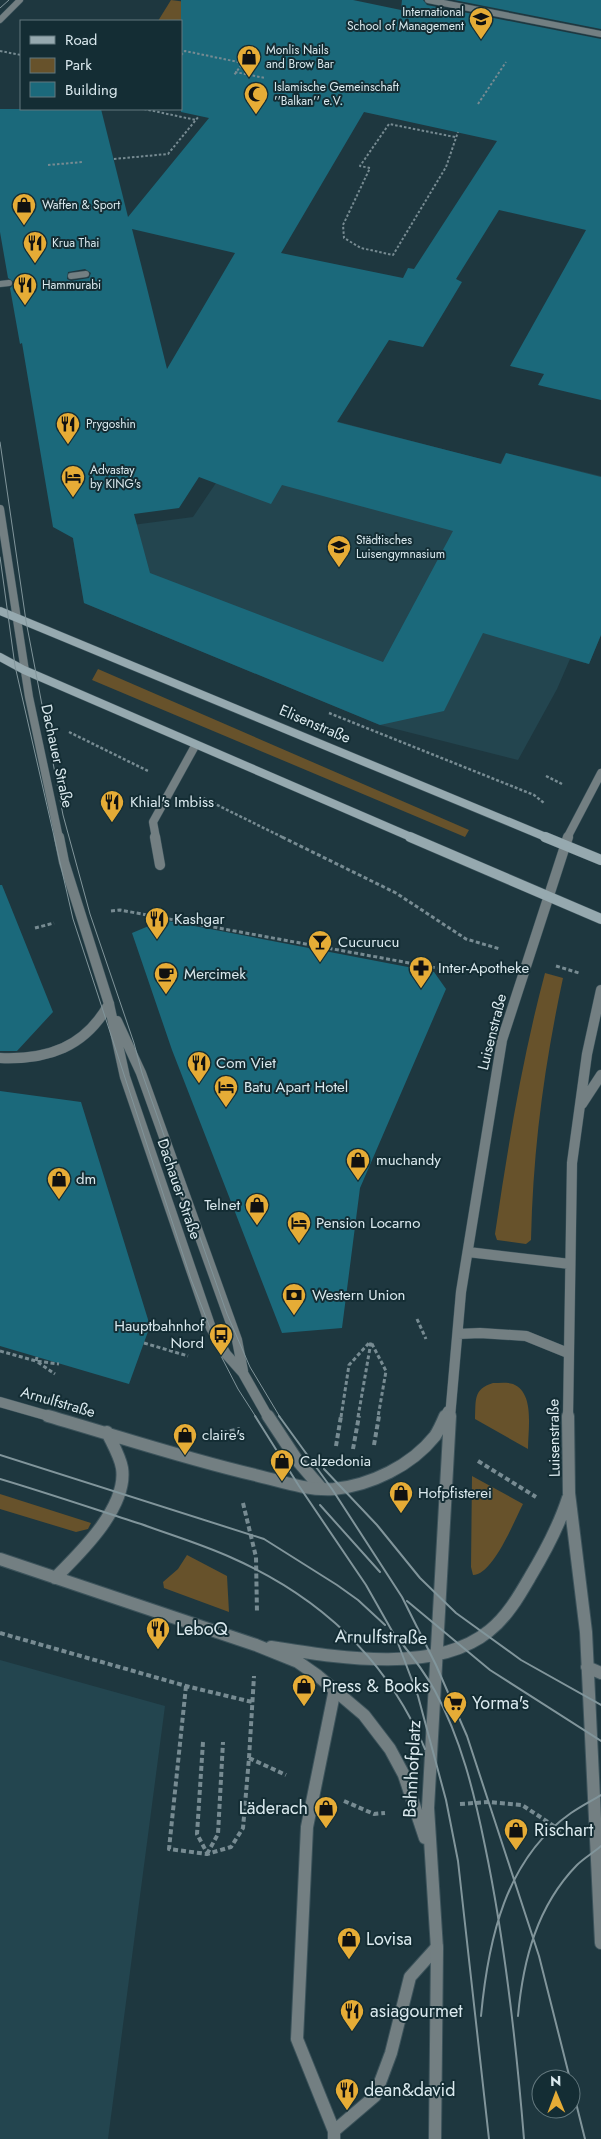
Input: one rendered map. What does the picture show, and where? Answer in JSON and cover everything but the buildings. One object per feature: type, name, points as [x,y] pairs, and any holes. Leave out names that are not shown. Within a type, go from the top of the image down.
[{"type":"main road","name":"Elisenstraße","points":[[0,611],[601,860]]},
{"type":"main road","points":[[0,658],[195,746],[601,919]]},
{"type":"street","points":[[0,20],[20,0]]},
{"type":"street","points":[[428,0],[601,34]]},
{"type":"street","points":[[71,276],[86,274]]},
{"type":"street","points":[[0,284],[9,283]]},
{"type":"street","name":"Dachauer Straße","points":[[0,508],[24,670],[64,862],[109,1004],[125,1077],[208,1320],[226,1354],[243,1373],[270,1420],[297,1460],[321,1488]]},
{"type":"street","points":[[160,865],[153,822],[195,746]]},
{"type":"street","name":"Luisenstraße","points":[[452,1401],[462,1292],[502,1040],[564,844],[601,772]]},
{"type":"street","name":"Luisenstraße","points":[[569,1493],[568,1353],[572,1163],[587,1054],[601,990]]},
{"type":"street","points":[[0,1058],[18,1060],[54,1053],[91,1031],[104,1015],[109,1004]]},
{"type":"street","name":"Dachauer Straße","points":[[109,1004],[141,1073],[237,1340],[243,1373]]},
{"type":"street","name":"Luisenstraße","points":[[580,1106],[601,1075]]},
{"type":"street","points":[[468,1252],[570,1264]]},
{"type":"street","points":[[458,1334],[480,1333],[526,1336],[568,1353]]},
{"type":"street","name":"Arnulfstraße","points":[[0,1402],[233,1470],[299,1486],[342,1488],[365,1482],[395,1469],[415,1457],[436,1435],[452,1401]]},
{"type":"street","name":"Bahnhofplatz","points":[[435,2139],[437,1947],[428,1847],[428,1808],[452,1401]]},
{"type":"street","name":"Arnulfstraße","points":[[55,1578],[82,1550],[110,1513],[120,1492],[122,1470],[107,1432]]},
{"type":"street","points":[[569,1493],[585,1624],[601,1943]]},
{"type":"street","name":"Arnulfstraße","points":[[256,1644],[342,1656],[386,1658],[436,1655],[454,1651],[477,1640],[485,1636],[516,1600],[551,1541],[569,1493]]},
{"type":"street","name":"Arnulfstraße","points":[[0,1558],[256,1644],[298,1662],[335,1689],[364,1715],[390,1748],[404,1776],[428,1847]]},
{"type":"street","points":[[588,1667],[601,1673]]},
{"type":"street","points":[[335,1689],[306,1827],[297,2038],[334,2135],[375,2096],[391,2053],[410,1977],[437,1947]]},
{"type":"path","points":[[0,51],[20,56]]},
{"type":"path","points":[[182,54],[185,51],[243,63],[235,73],[265,78]]},
{"type":"path","points":[[478,104],[506,62]]},
{"type":"path","points":[[149,110],[196,120]]},
{"type":"path","points":[[114,159],[168,154],[199,116]]},
{"type":"path","points":[[455,137],[390,124],[360,166],[370,168],[343,225],[344,238],[352,245],[366,250],[393,255],[446,167],[458,132]]},
{"type":"path","points":[[48,165],[84,162]]},
{"type":"path","points":[[70,732],[396,893],[466,939],[583,974]]},
{"type":"path","points":[[120,910],[464,973]]},
{"type":"path","points":[[336,1446],[349,1366],[370,1342]]},
{"type":"path","points":[[353,1449],[370,1342]]},
{"type":"path","points":[[370,1342],[386,1371],[373,1453]]},
{"type":"path","points":[[144,1343],[188,1356]]},
{"type":"path","points":[[0,1351],[59,1364]]},
{"type":"path","points":[[36,1359],[55,1374]]},
{"type":"path","points":[[249,1758],[256,1644],[258,1571],[254,1535],[220,1433],[260,1426],[270,1420]]},
{"type":"path","points":[[474,1458],[524,1489]]},
{"type":"path","points":[[0,1633],[186,1686],[252,1702]]},
{"type":"path","points":[[186,1686],[169,1849],[207,1854]]},
{"type":"path","points":[[203,1742],[197,1834],[207,1854]]},
{"type":"path","points":[[207,1854],[218,1834],[223,1742]]},
{"type":"path","points":[[428,1808],[476,1802],[522,1805],[596,1851]]},
{"type":"shaded area","name":"Städtisches Luisengymnasium","points":[[324,418],[500,464],[506,453],[601,476],[601,635],[589,664],[570,659],[557,689],[518,760],[380,725],[84,603],[72,533],[193,517],[216,483]]},
{"type":"shaded area","points":[[0,1660],[165,1706],[108,2139],[0,2139]]},
{"type":"green space","points":[[171,0],[186,2],[187,15],[180,20],[159,20]]},
{"type":"green space","points":[[98,669],[469,830],[465,837],[92,680]]},
{"type":"green space","points":[[545,973],[563,978],[550,1044],[541,1108],[534,1173],[531,1240],[526,1244],[497,1240],[495,1234],[516,1103]]},
{"type":"green space","points":[[493,1383],[513,1384],[525,1395],[529,1412],[528,1449],[475,1419],[476,1401],[479,1392],[482,1388]]},
{"type":"green space","points":[[472,1476],[523,1504],[495,1557],[481,1573],[473,1575],[471,1567]]},
{"type":"green space","points":[[0,1494],[91,1523],[88,1529],[76,1532],[0,1509]]},
{"type":"green space","points":[[187,1555],[227,1576],[229,1612],[164,1588],[163,1582],[178,1569]]},
{"type":"tram line","points":[[0,8],[9,0]]},
{"type":"tram line","points":[[0,442],[26,621],[63,815],[90,914],[134,1043],[142,1073],[227,1314],[250,1367],[280,1417]]},
{"type":"tram line","points":[[0,557],[15,666],[73,919],[191,1279],[221,1356],[238,1389],[256,1417]]},
{"type":"tram line","points":[[255,1416],[299,1486],[366,1585],[396,1638],[418,1696],[446,1800],[458,1861],[489,2139]]},
{"type":"tram line","points":[[279,1416],[332,1489],[402,1597],[436,1665],[467,1736],[514,1880]]},
{"type":"tram line","points":[[0,1455],[264,1539],[337,1585],[358,1600],[385,1625]]},
{"type":"tram line","points":[[324,1469],[377,1525],[420,1578],[456,1613],[521,1660],[601,1705]]},
{"type":"tram line","points":[[0,1479],[141,1524],[208,1548],[262,1573],[293,1591],[321,1611],[347,1634],[370,1659],[391,1687],[425,1749]]},
{"type":"tram line","points":[[320,1505],[380,1572]]},
{"type":"tram line","points":[[407,1601],[490,1670],[601,1741]]},
{"type":"tram line","points":[[400,1641],[435,1691],[452,1728],[466,1766],[485,1846],[498,1921]]},
{"type":"tram line","points":[[514,1880],[530,1854],[548,1832],[571,1813],[601,1795]]},
{"type":"tram line","points":[[533,1938],[542,1916],[563,1881],[580,1862],[601,1846]]},
{"type":"tram line","points":[[498,1921],[514,1880]]},
{"type":"tram line","points":[[514,1880],[533,1938]]},
{"type":"tram line","points":[[481,2016],[489,1959],[498,1921]]},
{"type":"tram line","points":[[498,1921],[513,2029],[524,2139]]},
{"type":"tram line","points":[[518,2016],[520,1995],[533,1938]]},
{"type":"tram line","points":[[533,1938],[567,2069]]},
{"type":"tram line","points":[[580,2119],[585,2139]]},
{"type":"place","name":"International School of Management","points":[[481,40]]},
{"type":"place","name":"Monlis Nails and Brow Bar","points":[[249,78]]},
{"type":"place","name":"Islamische Gemeinschaft ''Balkan'' e.V.","points":[[256,115]]},
{"type":"place","name":"Waffen & Sport","points":[[24,226]]},
{"type":"place","name":"Krua Thai","points":[[35,264]]},
{"type":"place","name":"Hammurabi","points":[[25,306]]},
{"type":"place","name":"Prygoshin","points":[[68,445]]},
{"type":"place","name":"Advastay by KING's","points":[[73,498]]},
{"type":"place","name":"Städtisches Luisengymnasium","points":[[339,568]]},
{"type":"place","name":"Khial's Imbiss","points":[[112,823]]},
{"type":"place","name":"Kashgar","points":[[157,940]]},
{"type":"place","name":"Cucurucu","points":[[320,963]]},
{"type":"place","name":"Inter-Apotheke","points":[[421,989]]},
{"type":"place","name":"Mercimek","points":[[166,995]]},
{"type":"place","name":"Com Viet","points":[[199,1084]]},
{"type":"place","name":"Batu Apart Hotel","points":[[226,1108]]},
{"type":"place","name":"muchandy","points":[[358,1181]]},
{"type":"place","name":"dm","points":[[59,1200]]},
{"type":"place","name":"Telnet","points":[[257,1226]]},
{"type":"place","name":"Pension Locarno","points":[[299,1244]]},
{"type":"place","name":"Western Union","points":[[294,1316]]},
{"type":"place","name":"Hauptbahnhof Nord","points":[[221,1356]]},
{"type":"place","name":"claire's","points":[[185,1456]]},
{"type":"place","name":"Calzedonia","points":[[282,1482]]},
{"type":"place","name":"Hofpfisterei","points":[[401,1514]]},
{"type":"place","name":"LeboQ","points":[[158,1650]]},
{"type":"place","name":"Press & Books","points":[[304,1707]]},
{"type":"place","name":"Yorma's","points":[[455,1724]]},
{"type":"place","name":"Läderach","points":[[326,1829]]},
{"type":"place","name":"Rischart","points":[[516,1851]]},
{"type":"place","name":"Lovisa","points":[[349,1960]]},
{"type":"place","name":"asiagourmet","points":[[352,2032]]},
{"type":"place","name":"dean&david","points":[[347,2111]]}]
